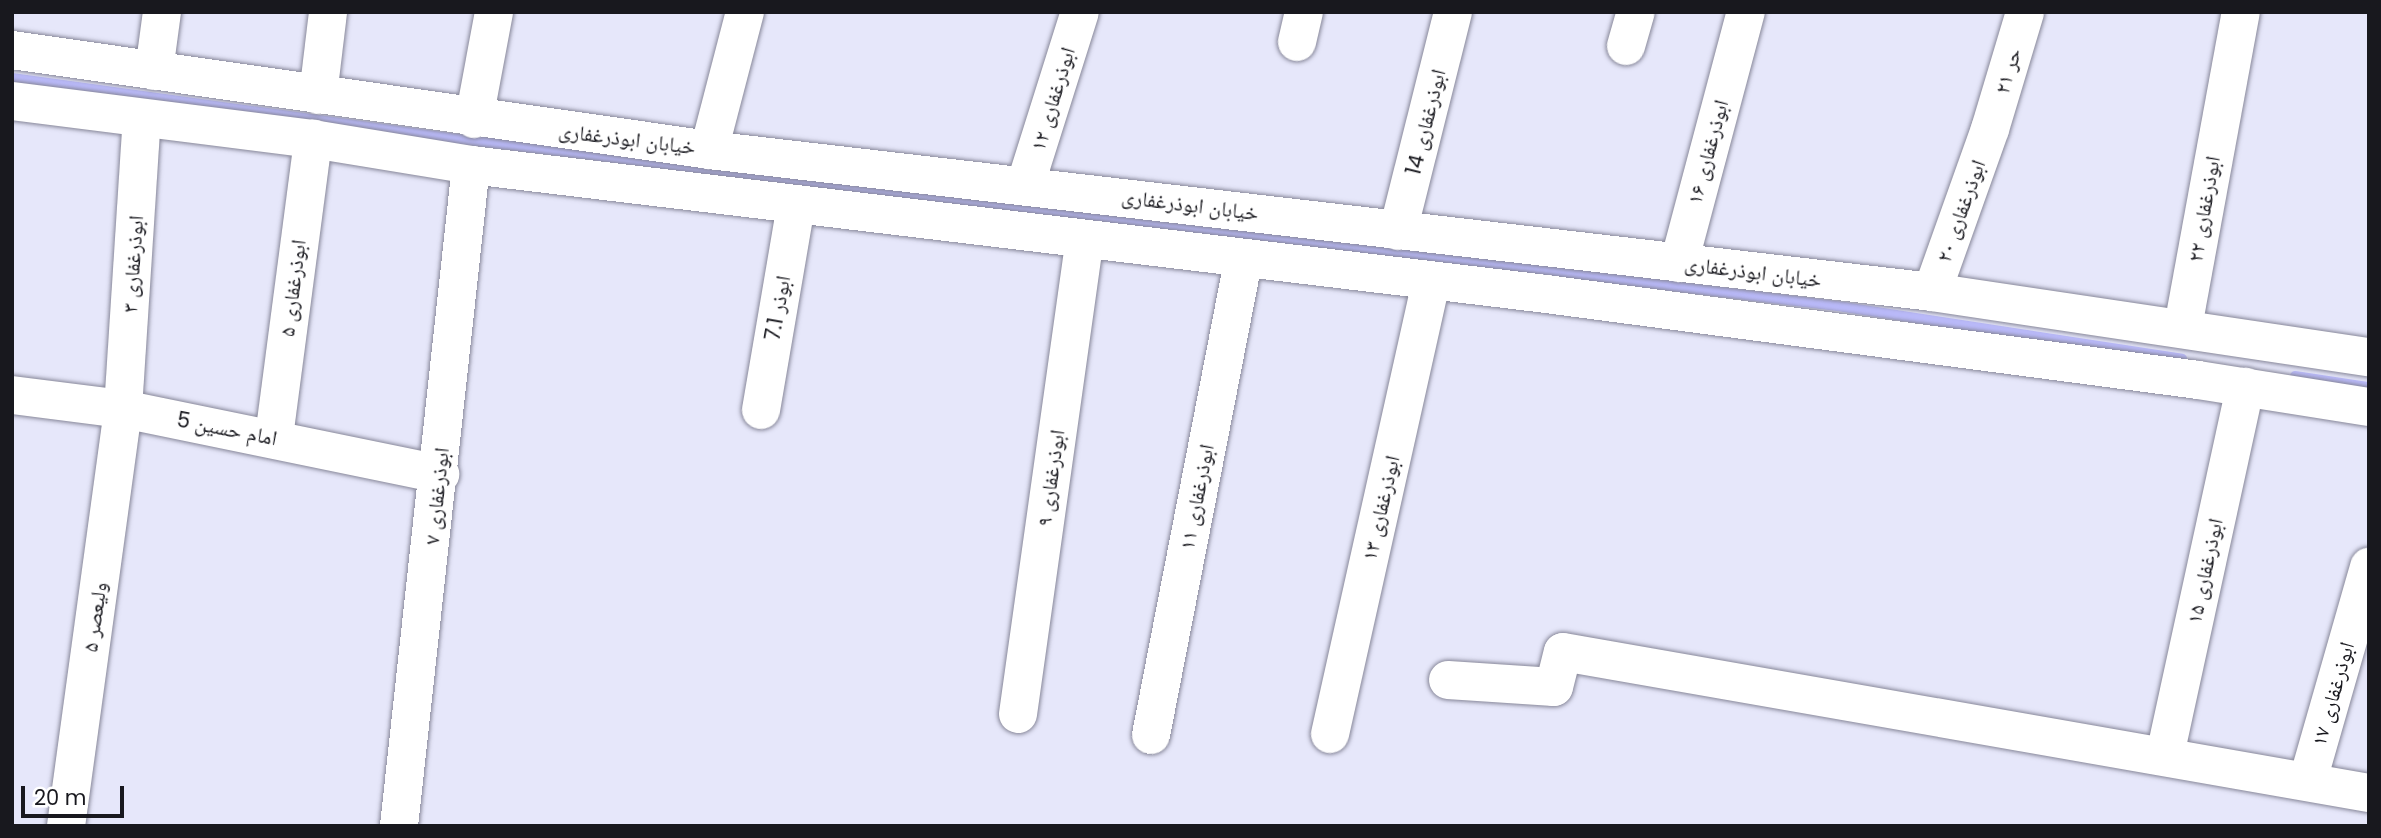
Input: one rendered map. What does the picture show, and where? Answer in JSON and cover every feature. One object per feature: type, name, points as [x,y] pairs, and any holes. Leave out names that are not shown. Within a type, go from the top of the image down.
[{"type":"street","points":[[154,71],[162,12]]},
{"type":"street","points":[[318,95],[328,12]]},
{"type":"street","points":[[474,119],[494,12]]},
{"type":"street","points":[[709,150],[745,12]]},
{"type":"street","name":"ابوذرغفاری ۱۲","points":[[1026,186],[1080,12]]},
{"type":"street","name":"ابوذرغفاری 14","points":[[1398,231],[1453,12]]},
{"type":"street","name":"حر ۲۱","points":[[1990,129],[2025,12]]},
{"type":"street","name":"ابوذرغفاری ۲۲","points":[[2183,327],[2241,12]]},
{"type":"street","name":"ابوذرغفاری ۱۶","points":[[1679,263],[1741,27]]},
{"type":"street","name":"خیابان ابوذرغفاری","points":[[12,50],[474,119],[709,150],[1398,231],[1548,272],[2369,407]]},
{"type":"street","name":"خیابان ابوذرغفاری","points":[[12,101],[313,139],[471,166],[1431,283],[1679,263],[1932,292],[2183,327],[2369,357]]},
{"type":"street","name":"ابوذرغفاری ۳","points":[[123,409],[142,119]]},
{"type":"street","name":"ابوذرغفاری ۲۰","points":[[1932,292],[1990,129]]},
{"type":"street","name":"ابوذرغفاری ۵","points":[[274,437],[313,139]]},
{"type":"street","name":"ابوذرغفاری ۷","points":[[399,826],[440,474],[471,166]]},
{"type":"street","name":"ابوذر 7.1","points":[[761,410],[796,206]]},
{"type":"street","name":"ابوذرغفاری ۹","points":[[1018,714],[1084,242]]},
{"type":"street","name":"ابوذرغفاری ۱۱","points":[[1151,735],[1243,260]]},
{"type":"street","name":"ابوذرغفاری ۱۳","points":[[1331,734],[1431,283]]},
{"type":"street","name":"ابوذرغفاری ۱۵","points":[[2165,755],[2245,387]]},
{"type":"street","name":"امام حسین 5","points":[[12,395],[123,409],[274,437],[440,474]]},
{"type":"street","name":"ولیعصر ۵","points":[[66,826],[123,409]]},
{"type":"street","name":"ابوذرغفاری ۱۷","points":[[2308,780],[2369,567]]},
{"type":"street","points":[[1448,680],[1554,687],[1563,652],[2308,780],[2369,793]]},
{"type":"waterway","points":[[12,78],[442,137],[1844,307],[2182,359]]},
{"type":"waterway","points":[[2295,376],[2369,387]]}]
